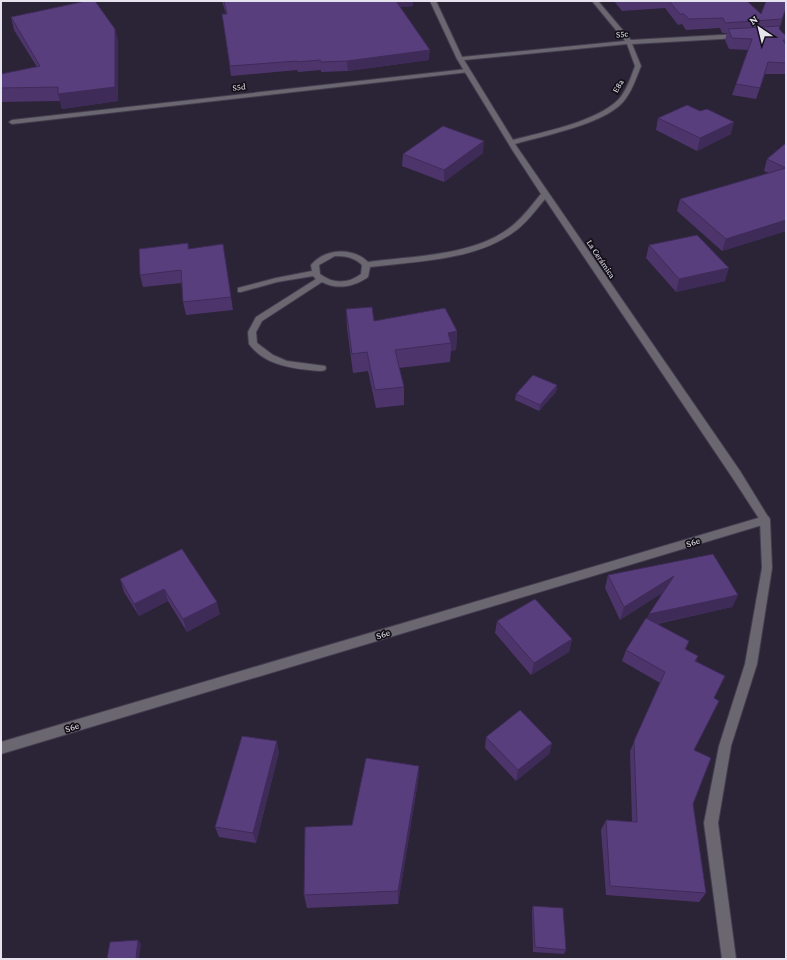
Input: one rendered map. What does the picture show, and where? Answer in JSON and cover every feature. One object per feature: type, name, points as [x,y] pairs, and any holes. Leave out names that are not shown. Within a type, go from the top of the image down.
[{"type":"street","name":"La Cerámica","points":[[433,1],[460,59],[511,143],[736,474],[765,520]]},
{"type":"street","name":"E8a","points":[[511,143],[586,120],[618,103],[630,85],[638,66],[629,42],[596,1]]},
{"type":"street","name":"S5c","points":[[460,59],[629,42],[747,36]]},
{"type":"street","name":"S5d","points":[[12,122],[467,71]]},
{"type":"street","points":[[366,265],[475,249],[494,242],[509,233],[545,194]]},
{"type":"street","points":[[318,276],[315,265],[319,261],[333,254],[357,256],[366,265]]},
{"type":"street","points":[[241,290],[276,280],[318,276],[335,284],[352,283],[365,275],[366,265]]},
{"type":"street","points":[[318,276],[259,319],[252,332],[253,344],[265,355],[282,364],[322,368]]},
{"type":"street","points":[[729,959],[711,823],[725,746],[751,664],[767,568],[765,520]]},
{"type":"street","name":"S6e","points":[[1,748],[765,520]]},
{"type":"building","points":[[86,1],[95,1],[115,29],[115,87],[58,94],[58,87],[1,88],[1,74],[40,66],[11,17]]},
{"type":"building","points":[[224,1],[396,1],[430,50],[347,61],[321,62],[320,60],[230,66],[222,14],[227,14]]},
{"type":"building","points":[[669,1],[747,1],[761,14],[766,1],[786,1],[786,8],[782,19],[725,23],[723,18],[689,19],[684,14],[680,14]]},
{"type":"building","points":[[780,26],[779,29],[786,36],[786,40],[783,40],[786,45],[786,63],[768,62],[760,88],[736,84],[752,39],[732,38],[728,29]]},
{"type":"building","points":[[687,105],[700,111],[707,109],[734,122],[700,138],[658,118]]},
{"type":"building","points":[[443,126],[484,141],[444,170],[403,154]]},
{"type":"building","points":[[786,143],[786,168],[767,159]]},
{"type":"building","points":[[786,168],[786,220],[726,239],[680,199]]},
{"type":"building","points":[[697,235],[729,268],[679,279],[649,245]]},
{"type":"building","points":[[188,243],[188,249],[223,244],[231,297],[183,302],[181,270],[140,275],[139,249]]},
{"type":"building","points":[[372,307],[374,321],[445,308],[457,331],[448,333],[451,343],[395,350],[404,387],[375,390],[367,352],[352,354],[346,309]]},
{"type":"building","points":[[533,375],[557,385],[540,405],[516,394]]},
{"type":"building","points":[[182,549],[217,602],[183,619],[164,589],[134,604],[120,579]]},
{"type":"building","points":[[713,554],[738,595],[649,614],[674,576],[624,607],[608,575]]},
{"type":"building","points":[[535,599],[572,639],[534,663],[497,621]]},
{"type":"building","points":[[646,618],[689,641],[685,649],[698,656],[695,661],[725,676],[714,698],[719,701],[694,750],[711,758],[693,804],[706,893],[610,886],[606,820],[637,822],[634,741],[665,672],[626,650]]},
{"type":"building","points":[[520,710],[552,743],[518,770],[486,737]]},
{"type":"building","points":[[242,736],[277,741],[253,833],[215,827]]},
{"type":"building","points":[[366,758],[419,766],[398,891],[304,895],[305,827],[352,825]]},
{"type":"building","points":[[533,906],[563,908],[566,950],[535,947]]},
{"type":"building","points":[[138,940],[136,959],[107,959],[110,942]]}]
